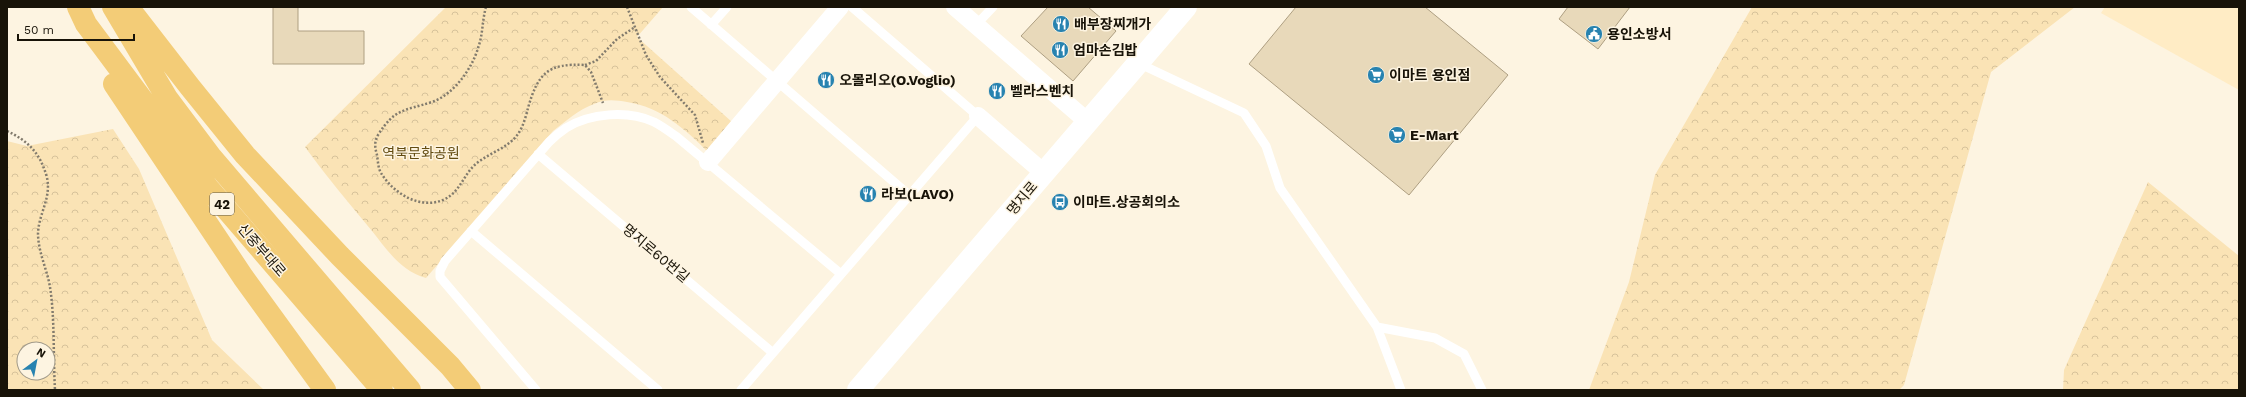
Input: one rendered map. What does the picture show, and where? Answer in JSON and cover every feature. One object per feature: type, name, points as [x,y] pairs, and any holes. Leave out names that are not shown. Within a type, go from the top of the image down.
[{"type":"highway","name":"신중부대로","points":[[113,7],[166,98],[212,158],[410,390]]},
{"type":"highway","points":[[128,7],[245,155],[340,256],[450,366],[470,390]]},
{"type":"highway","name":"신중부대로","points":[[82,16],[209,189],[382,390]]},
{"type":"highway","points":[[82,16],[92,50],[238,271],[325,390]]},
{"type":"main road","name":"명지로","points":[[858,390],[1088,122],[1138,62],[1178,10]]},
{"type":"street","points":[[708,162],[840,7]]},
{"type":"street","points":[[955,7],[1088,122]]},
{"type":"street","points":[[978,116],[1044,173]]},
{"type":"lane","points":[[691,7],[909,195]]},
{"type":"lane","points":[[711,25],[727,7]]},
{"type":"lane","points":[[741,390],[978,116],[852,7]]},
{"type":"lane","points":[[976,25],[992,7]]},
{"type":"lane","points":[[1138,62],[1244,113],[1266,146],[1280,188],[1377,327],[1401,390]]},
{"type":"lane","points":[[536,390],[440,277],[440,271],[446,260],[549,142],[566,128],[587,119],[607,115],[634,115],[654,122],[677,137],[708,162],[841,274]]},
{"type":"lane","name":"명지로60번길","points":[[538,154],[773,352]]},
{"type":"lane","points":[[471,231],[658,390]]},
{"type":"lane","points":[[1377,327],[1435,338],[1464,354],[1482,390]]},
{"type":"path","points":[[486,7],[478,49],[460,80],[433,102],[418,105],[392,116],[376,138],[375,146],[380,171],[401,194],[419,202],[429,202],[445,198],[461,185],[476,163],[508,144],[519,133],[532,95],[541,79],[551,68],[570,64],[585,65],[596,60],[617,39],[635,27]]},
{"type":"path","points":[[626,7],[646,55],[660,78],[695,115],[708,162]]},
{"type":"path","points":[[585,65],[591,72],[607,115]]},
{"type":"path","points":[[7,131],[25,140],[36,153],[48,181],[48,197],[38,233],[50,287],[55,390]]},
{"type":"shaded area","points":[[2105,7],[2239,7],[2239,90],[2101,13]]},
{"type":"green space","name":"역북문화공원","points":[[446,7],[663,7],[637,37],[732,122],[709,153],[672,120],[651,109],[614,100],[602,101],[588,106],[553,131],[426,278],[417,275],[395,259],[329,179],[305,147]]},
{"type":"green space","points":[[1752,7],[2075,7],[1991,72],[1904,385],[1899,390],[1589,390],[1629,282],[1655,175]]},
{"type":"green space","points":[[113,129],[139,169],[212,340],[264,390],[7,390],[7,141],[27,146]]},
{"type":"green space","points":[[2148,182],[2239,256],[2239,390],[2063,390],[2064,370]]},
{"type":"building","points":[[273,7],[298,7],[298,31],[364,31],[364,64],[273,64]]},
{"type":"building","points":[[1048,7],[1088,7],[1116,31],[1073,81],[1021,36]]},
{"type":"building","name":"E-Mart","points":[[1296,7],[1425,7],[1508,75],[1409,195],[1249,64]]},
{"type":"building","name":"용인소방서","points":[[1568,7],[1630,7],[1598,49],[1559,19]]},
{"type":"place","name":"배부장찌개가","points":[[1061,24]]},
{"type":"place","name":"용인소방서","points":[[1594,34]]},
{"type":"place","name":"엄마손김밥","points":[[1060,50]]},
{"type":"place","name":"이마트 용인점","points":[[1376,75]]},
{"type":"place","name":"오볼리오(O.Voglio)","points":[[826,80]]},
{"type":"place","name":"벨라스벤치","points":[[997,91]]},
{"type":"place","name":"E-Mart","points":[[1397,135]]},
{"type":"place","name":"라보(LAVO)","points":[[868,194]]},
{"type":"place","name":"이마트.상공회의소","points":[[1060,202]]}]
